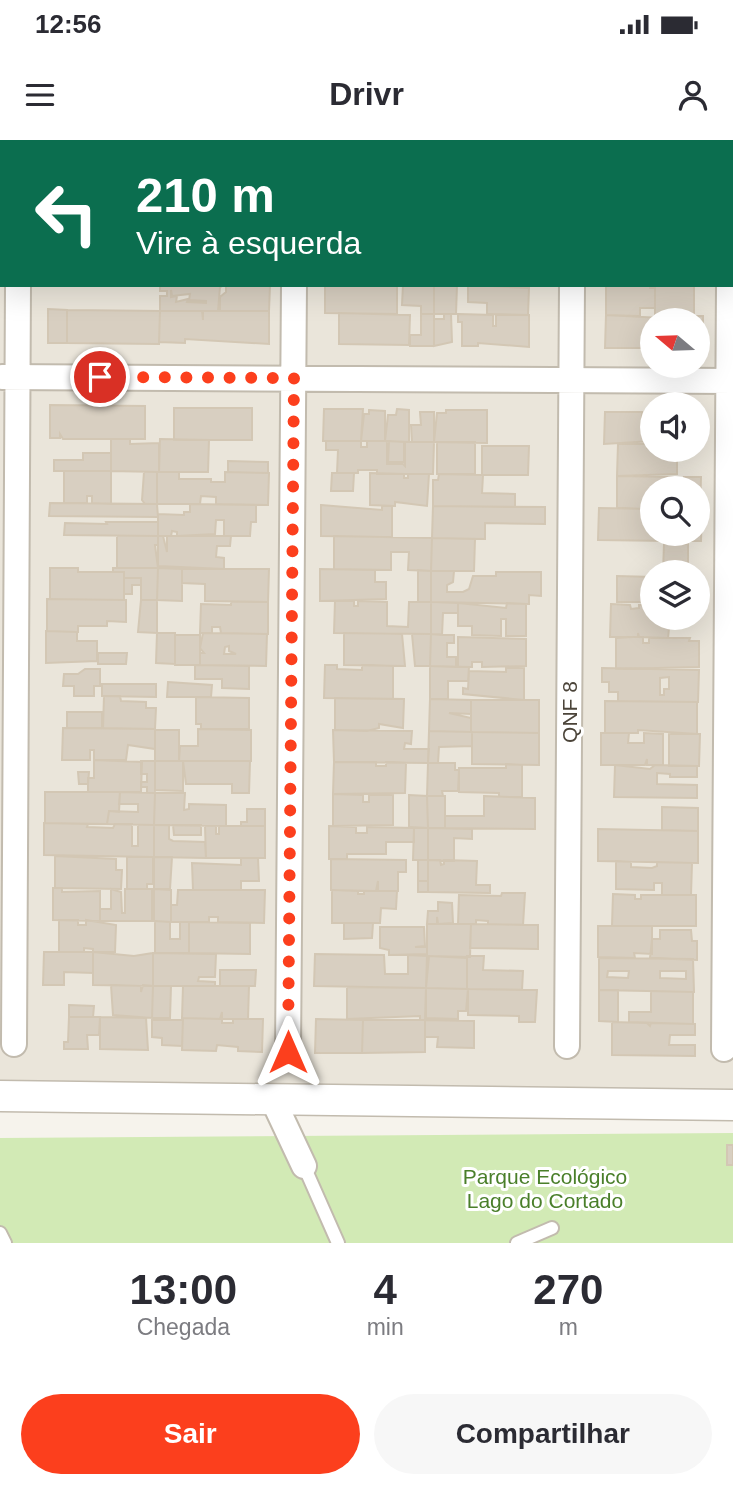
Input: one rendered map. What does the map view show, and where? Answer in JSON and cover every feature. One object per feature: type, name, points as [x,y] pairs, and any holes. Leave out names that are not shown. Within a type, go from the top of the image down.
[{"type":"street","points":[[13,1044],[8,377],[18,287]]},
{"type":"street","points":[[288,1052],[294,287]]},
{"type":"street","name":"QNF 8","points":[[567,1046],[572,287]]},
{"type":"street","points":[[724,1049],[731,381],[729,287]]},
{"type":"street","points":[[8,377],[572,378],[731,381]]},
{"type":"street","points":[[0,1096],[733,1105]]},
{"type":"street","points":[[273,1100],[304,1166]]},
{"type":"lane","points":[[304,1166],[338,1243]]},
{"type":"lane","points":[[517,1243],[552,1228]]},
{"type":"lane","points":[[0,1233],[5,1243]]},
{"type":"shaded area","points":[[0,287],[733,287],[733,1102],[0,1096]]},
{"type":"green space","name":"Parque Ecológico Lago do Cortado","points":[[733,1133],[733,1243],[0,1243],[0,1138]]},
{"type":"building","points":[[160,287],[220,287],[218,311],[160,311],[160,296],[167,296],[167,291],[160,291]],"holes":[[[171,290],[172,296],[190,294],[189,300],[206,303],[187,302],[188,299],[176,302],[177,296],[171,297]]]},
{"type":"building","points":[[226,287],[270,287],[269,311],[220,311],[220,297],[226,292]]},
{"type":"building","points":[[325,287],[397,287],[397,314],[325,313]]},
{"type":"building","points":[[403,287],[434,287],[434,314],[421,314],[421,306],[402,305]]},
{"type":"building","points":[[434,287],[457,287],[456,314],[434,314]]},
{"type":"building","points":[[468,287],[529,288],[528,315],[487,314],[487,303],[468,302]]},
{"type":"building","points":[[606,287],[655,288],[655,308],[640,308],[640,316],[606,315]]},
{"type":"building","points":[[655,287],[694,287],[694,308],[655,308]]},
{"type":"building","points":[[48,309],[67,310],[67,343],[48,343]]},
{"type":"building","points":[[67,310],[160,311],[159,344],[67,343]]},
{"type":"building","points":[[160,311],[202,311],[203,320],[203,311],[269,311],[269,344],[185,339],[185,343],[159,342]]},
{"type":"building","points":[[339,313],[410,315],[409,345],[339,344]]},
{"type":"building","points":[[421,314],[434,314],[434,346],[410,346],[410,335],[421,335]]},
{"type":"building","points":[[444,314],[451,314],[452,342],[434,346],[434,319],[444,319]]},
{"type":"building","points":[[458,314],[493,315],[493,326],[496,326],[496,315],[529,315],[529,347],[478,343],[478,346],[462,346],[462,322],[458,322]]},
{"type":"building","points":[[606,315],[640,317],[640,348],[605,348]]},
{"type":"building","points":[[50,405],[145,406],[145,439],[63,439],[60,434],[60,438],[50,438]]},
{"type":"building","points":[[174,408],[252,408],[252,440],[174,440]]},
{"type":"building","points":[[324,409],[363,409],[361,441],[323,441]]},
{"type":"building","points":[[397,409],[409,410],[409,442],[385,441],[388,415],[396,415]]},
{"type":"building","points":[[369,410],[385,411],[385,441],[361,441],[364,414],[369,414]]},
{"type":"building","points":[[446,410],[487,410],[487,443],[434,442],[437,413],[446,413]]},
{"type":"building","points":[[420,412],[434,412],[434,442],[412,442],[411,425],[421,425]]},
{"type":"building","points":[[605,412],[640,412],[640,442],[604,444]]},
{"type":"building","points":[[111,439],[130,439],[130,444],[159,443],[159,472],[111,471]]},
{"type":"building","points":[[160,439],[209,440],[208,472],[159,472]]},
{"type":"building","points":[[326,441],[361,441],[361,447],[367,447],[367,441],[387,441],[387,464],[405,466],[405,442],[434,442],[433,474],[377,474],[377,470],[337,473],[338,450],[326,450]]},
{"type":"building","points":[[389,441],[404,442],[404,462],[388,462]]},
{"type":"building","points":[[437,442],[475,442],[475,474],[437,474]]},
{"type":"building","points":[[618,444],[640,444],[640,462],[677,462],[677,474],[617,476]]},
{"type":"building","points":[[482,446],[529,446],[528,475],[482,475]]},
{"type":"building","points":[[83,453],[111,453],[111,471],[54,471],[54,460],[83,460]]},
{"type":"building","points":[[228,461],[268,462],[268,473],[228,472]]},
{"type":"building","points":[[64,471],[111,471],[111,504],[92,503],[92,496],[87,496],[87,503],[64,503]]},
{"type":"building","points":[[144,472],[157,472],[157,504],[145,504],[142,500]]},
{"type":"building","points":[[157,472],[179,472],[179,479],[211,479],[211,482],[225,482],[225,472],[269,473],[268,505],[216,504],[216,497],[201,496],[200,504],[157,504]]},
{"type":"building","points":[[332,473],[354,473],[353,491],[331,491]]},
{"type":"building","points":[[370,473],[404,474],[404,478],[408,478],[408,474],[429,474],[427,506],[395,502],[395,506],[370,505]]},
{"type":"building","points":[[439,474],[483,475],[482,493],[515,494],[515,507],[433,506],[433,480],[438,480]]},
{"type":"building","points":[[617,476],[640,476],[640,509],[617,508]]},
{"type":"building","points":[[50,503],[157,504],[158,517],[49,516]]},
{"type":"building","points":[[190,504],[256,505],[256,522],[251,522],[250,536],[224,536],[224,520],[216,520],[215,534],[177,536],[177,532],[172,531],[171,536],[158,536],[158,514],[184,515],[184,512],[190,512]]},
{"type":"building","points":[[321,505],[382,510],[382,506],[392,506],[392,537],[321,536]]},
{"type":"building","points":[[433,506],[545,507],[545,524],[485,523],[485,539],[432,538]]},
{"type":"building","points":[[599,508],[640,509],[640,541],[598,540]]},
{"type":"building","points":[[106,522],[158,522],[158,536],[64,535],[65,523],[107,524]]},
{"type":"building","points":[[117,536],[158,536],[158,545],[155,545],[158,568],[117,568]]},
{"type":"building","points":[[158,536],[163,536],[167,552],[167,536],[231,536],[230,546],[217,546],[216,557],[224,558],[224,569],[158,566]]},
{"type":"building","points":[[334,536],[432,538],[431,571],[408,570],[409,552],[391,552],[391,570],[334,569]]},
{"type":"building","points":[[432,538],[475,539],[474,571],[431,571]]},
{"type":"building","points":[[664,546],[688,546],[688,560],[663,560]]},
{"type":"building","points":[[50,568],[78,568],[78,572],[124,572],[124,600],[50,599]]},
{"type":"building","points":[[113,568],[158,568],[157,600],[141,600],[141,578],[124,578],[124,572],[113,572]]},
{"type":"building","points":[[158,568],[182,569],[182,601],[157,600]]},
{"type":"building","points":[[182,569],[269,569],[268,602],[205,601],[205,584],[182,583]]},
{"type":"building","points":[[320,569],[375,570],[375,582],[386,582],[386,599],[320,601]]},
{"type":"building","points":[[418,570],[431,571],[431,602],[418,602]]},
{"type":"building","points":[[431,571],[454,571],[453,582],[447,585],[447,592],[463,592],[469,589],[473,576],[496,576],[496,572],[541,572],[541,596],[529,595],[529,604],[431,602]]},
{"type":"building","points":[[617,576],[640,577],[640,602],[617,602]]},
{"type":"building","points":[[124,578],[141,578],[141,585],[132,585],[132,594],[124,594]]},
{"type":"building","points":[[47,599],[126,600],[126,622],[107,621],[107,626],[78,626],[78,632],[47,631]]},
{"type":"building","points":[[141,600],[157,600],[157,633],[138,632]]},
{"type":"building","points":[[335,601],[354,601],[354,606],[358,606],[358,601],[387,602],[387,626],[408,627],[409,602],[431,602],[431,634],[334,633]]},
{"type":"building","points":[[231,602],[268,602],[268,634],[221,633],[220,627],[212,627],[212,633],[200,633],[201,604],[231,605]]},
{"type":"building","points":[[431,602],[458,603],[458,613],[443,613],[442,635],[431,634]]},
{"type":"building","points":[[458,603],[506,608],[507,603],[526,604],[526,636],[506,636],[506,619],[501,619],[501,636],[472,635],[472,626],[458,626]]},
{"type":"building","points":[[611,604],[630,605],[631,609],[639,608],[640,605],[640,630],[669,630],[668,638],[639,637],[638,633],[638,637],[610,637]]},
{"type":"building","points":[[46,631],[77,632],[77,641],[97,641],[97,661],[46,663]]},
{"type":"building","points":[[157,633],[175,633],[175,664],[156,663]]},
{"type":"building","points":[[203,633],[267,634],[266,666],[200,665],[200,653],[204,653],[200,648]],"holes":[[[229,646],[229,651],[236,654],[224,654],[225,647]]]},
{"type":"building","points":[[344,633],[402,634],[405,666],[344,665]]},
{"type":"building","points":[[412,634],[431,634],[430,666],[415,666]]},
{"type":"building","points":[[431,634],[454,635],[454,643],[447,643],[447,657],[456,657],[456,667],[430,666]]},
{"type":"building","points":[[175,635],[200,635],[200,665],[175,665]]},
{"type":"building","points":[[458,637],[526,639],[526,666],[482,667],[482,662],[472,662],[472,667],[458,667]]},
{"type":"building","points":[[643,637],[643,643],[649,643],[649,638],[690,638],[689,641],[699,641],[699,667],[616,669],[616,638]]},
{"type":"building","points":[[98,653],[127,653],[126,664],[98,664]]},
{"type":"building","points":[[195,665],[249,666],[249,689],[222,688],[222,679],[195,679]]},
{"type":"building","points":[[325,665],[337,665],[337,669],[362,670],[362,665],[393,666],[393,699],[324,698]]},
{"type":"building","points":[[430,666],[469,667],[468,681],[448,681],[448,699],[430,699]]},
{"type":"building","points":[[506,668],[524,668],[524,700],[463,694],[463,688],[468,689],[469,671],[506,672]]},
{"type":"building","points":[[602,668],[699,670],[698,702],[618,701],[618,692],[609,692],[609,682],[602,682]],"holes":[[[669,677],[669,689],[664,689],[664,695],[660,695],[660,678]]]},
{"type":"building","points":[[85,669],[100,669],[100,686],[94,686],[94,696],[74,696],[74,686],[63,686],[64,674],[78,674]]},
{"type":"building","points":[[168,682],[212,685],[211,697],[167,697]]},
{"type":"building","points":[[102,684],[156,684],[156,697],[102,696]]},
{"type":"building","points":[[104,696],[120,696],[121,701],[146,702],[146,708],[156,708],[155,729],[103,728]]},
{"type":"building","points":[[196,697],[249,698],[249,729],[201,729],[201,724],[196,724]]},
{"type":"building","points":[[335,698],[404,699],[403,728],[379,724],[379,728],[367,731],[335,730]]},
{"type":"building","points":[[430,699],[471,700],[471,714],[449,713],[471,718],[471,732],[429,731]]},
{"type":"building","points":[[471,700],[539,700],[539,733],[471,732]]},
{"type":"building","points":[[605,701],[697,702],[697,734],[638,730],[638,733],[605,733]]},
{"type":"building","points":[[67,712],[102,712],[102,728],[67,728]]},
{"type":"building","points":[[63,728],[155,729],[155,749],[128,745],[126,760],[94,760],[94,750],[90,750],[90,760],[62,760]]},
{"type":"building","points":[[198,729],[251,730],[251,761],[179,761],[180,746],[198,746]]},
{"type":"building","points":[[155,730],[179,730],[179,761],[155,761]]},
{"type":"building","points":[[333,730],[412,731],[411,744],[405,743],[404,749],[429,749],[428,763],[334,762]]},
{"type":"building","points":[[429,731],[472,732],[472,746],[439,747],[438,763],[428,763]]},
{"type":"building","points":[[472,732],[539,733],[539,765],[472,764]]},
{"type":"building","points":[[601,733],[629,733],[628,743],[644,743],[644,733],[663,734],[663,765],[647,765],[647,759],[645,765],[601,765]]},
{"type":"building","points":[[669,734],[700,734],[699,766],[669,766]]},
{"type":"building","points":[[94,760],[142,762],[141,792],[88,792],[88,778],[94,778]]},
{"type":"building","points":[[141,761],[155,761],[155,793],[147,793],[147,787],[141,787],[141,782],[147,782],[147,774],[141,774]]},
{"type":"building","points":[[155,761],[183,761],[183,791],[155,790]]},
{"type":"building","points":[[183,761],[250,761],[249,793],[232,793],[232,784],[186,784]]},
{"type":"building","points":[[334,762],[376,762],[376,766],[386,766],[386,762],[406,763],[405,793],[333,794]]},
{"type":"building","points":[[428,763],[455,763],[455,770],[459,770],[458,791],[442,791],[443,796],[427,796]]},
{"type":"building","points":[[506,764],[522,765],[522,797],[499,797],[499,793],[459,792],[459,768],[506,768]]},
{"type":"building","points":[[615,765],[650,769],[655,765],[697,766],[697,777],[670,777],[670,774],[657,773],[657,784],[697,785],[697,798],[614,797]]},
{"type":"building","points":[[78,772],[89,772],[88,784],[79,784]]},
{"type":"building","points":[[45,792],[120,792],[119,812],[109,811],[107,824],[45,823]]},
{"type":"building","points":[[120,792],[155,793],[154,825],[107,824],[109,811],[138,812],[138,804],[119,804]]},
{"type":"building","points":[[155,793],[185,793],[184,810],[189,809],[189,804],[226,805],[226,826],[154,825]]},
{"type":"building","points":[[333,794],[363,795],[363,802],[369,802],[369,795],[393,795],[393,825],[333,826]]},
{"type":"building","points":[[409,795],[427,796],[428,828],[409,827]]},
{"type":"building","points":[[427,796],[445,796],[445,828],[428,828]]},
{"type":"building","points":[[484,796],[535,798],[535,829],[445,828],[445,816],[484,816]]},
{"type":"building","points":[[662,807],[698,808],[698,831],[662,830]]},
{"type":"building","points":[[247,809],[265,809],[265,826],[241,826],[241,822],[247,822]]},
{"type":"building","points":[[44,823],[88,824],[87,827],[113,828],[115,824],[132,824],[132,846],[138,846],[138,825],[154,825],[154,857],[44,855]]},
{"type":"building","points":[[154,825],[169,825],[169,839],[173,841],[205,842],[206,858],[154,857]]},
{"type":"building","points":[[173,825],[201,825],[201,835],[174,835]]},
{"type":"building","points":[[205,826],[216,826],[216,834],[219,834],[219,826],[265,826],[265,858],[206,858]]},
{"type":"building","points":[[329,826],[356,827],[356,833],[367,833],[367,827],[414,828],[414,842],[386,842],[386,854],[347,854],[347,859],[329,859]]},
{"type":"building","points":[[414,828],[428,828],[428,860],[413,860]]},
{"type":"building","points":[[428,828],[472,829],[472,839],[454,838],[454,861],[428,860]]},
{"type":"building","points":[[598,829],[698,831],[698,863],[598,861]]},
{"type":"building","points":[[55,856],[116,859],[116,870],[122,870],[121,889],[55,888]]},
{"type":"building","points":[[127,857],[153,857],[153,884],[147,884],[147,889],[127,889]]},
{"type":"building","points":[[154,857],[172,857],[170,889],[154,889]]},
{"type":"building","points":[[241,858],[258,858],[259,881],[241,881],[241,890],[193,890],[192,863],[241,865]]},
{"type":"building","points":[[331,859],[406,860],[406,872],[398,872],[398,891],[378,891],[378,881],[376,891],[331,890]]},
{"type":"building","points":[[418,860],[428,860],[428,881],[418,881]]},
{"type":"building","points":[[428,860],[440,860],[441,865],[444,860],[477,861],[476,885],[490,885],[490,893],[428,892]]},
{"type":"building","points":[[616,861],[631,862],[631,867],[652,868],[657,866],[657,862],[692,863],[691,895],[662,895],[662,883],[654,883],[654,890],[616,889]]},
{"type":"building","points":[[418,881],[428,881],[428,892],[418,892]]},
{"type":"building","points":[[53,888],[62,888],[62,892],[100,891],[100,921],[53,920]]},
{"type":"building","points":[[111,889],[121,892],[122,913],[125,913],[125,889],[152,889],[152,921],[100,921],[100,909],[111,909]]},
{"type":"building","points":[[154,889],[171,890],[171,922],[154,921]]},
{"type":"building","points":[[178,890],[265,890],[264,923],[218,922],[218,917],[209,917],[209,922],[171,922],[171,905],[177,905]]},
{"type":"building","points":[[332,890],[358,891],[358,894],[364,894],[364,891],[397,891],[396,909],[381,908],[380,923],[332,923]]},
{"type":"building","points":[[502,893],[525,893],[523,925],[488,924],[488,921],[476,920],[476,924],[458,924],[459,895],[501,896]]},
{"type":"building","points":[[613,894],[635,895],[635,899],[641,899],[641,895],[696,895],[696,926],[612,926]]},
{"type":"building","points":[[438,902],[452,903],[453,923],[438,924],[437,917],[437,924],[427,924],[428,911],[438,911]]},
{"type":"building","points":[[59,920],[78,920],[78,925],[86,925],[86,920],[116,925],[115,952],[93,952],[93,949],[84,948],[84,952],[59,952]]},
{"type":"building","points":[[155,921],[170,922],[170,939],[180,939],[180,922],[189,922],[189,953],[155,953]]},
{"type":"building","points":[[189,922],[250,923],[250,954],[189,953]]},
{"type":"building","points":[[344,923],[373,923],[372,938],[344,939]]},
{"type":"building","points":[[427,924],[471,924],[470,957],[427,956]]},
{"type":"building","points":[[471,924],[538,925],[538,949],[470,948]]},
{"type":"building","points":[[598,926],[652,926],[652,954],[634,953],[635,958],[598,957]]},
{"type":"building","points":[[380,927],[424,927],[425,946],[415,947],[427,947],[427,954],[389,955],[389,950],[380,948]]},
{"type":"building","points":[[660,930],[691,930],[692,941],[697,941],[697,960],[650,958],[652,939],[660,939]]},
{"type":"building","points":[[44,952],[93,952],[93,973],[64,972],[64,985],[43,985]]},
{"type":"building","points":[[93,952],[134,956],[153,953],[153,986],[93,985]]},
{"type":"building","points":[[153,953],[216,954],[215,977],[199,977],[198,981],[215,982],[215,986],[153,986]]},
{"type":"building","points":[[315,954],[384,955],[385,974],[408,974],[408,955],[427,956],[426,988],[314,986]]},
{"type":"building","points":[[429,956],[467,958],[467,989],[426,988]]},
{"type":"building","points":[[467,956],[484,956],[483,970],[523,971],[522,990],[467,989]]},
{"type":"building","points":[[599,958],[693,959],[694,992],[599,990]],"holes":[[[608,971],[629,971],[628,978],[607,977]],[[660,971],[686,971],[686,979],[660,978]]]},
{"type":"building","points":[[220,970],[256,970],[255,986],[220,986]]},
{"type":"building","points":[[111,985],[141,986],[141,992],[143,985],[153,986],[152,1018],[113,1015]]},
{"type":"building","points":[[153,986],[171,986],[170,1018],[152,1018]]},
{"type":"building","points":[[183,986],[249,986],[248,1019],[222,1019],[222,1012],[220,1019],[182,1018]]},
{"type":"building","points":[[347,987],[426,988],[425,1020],[420,1020],[420,1016],[347,1019]]},
{"type":"building","points":[[426,988],[468,989],[466,1011],[458,1011],[458,1019],[426,1018]]},
{"type":"building","points":[[468,989],[537,990],[535,1022],[519,1022],[519,1016],[468,1015]]},
{"type":"building","points":[[599,990],[618,990],[618,1022],[599,1021]]},
{"type":"building","points":[[651,991],[693,992],[693,1024],[629,1022],[629,1012],[651,1012]]},
{"type":"building","points":[[69,1005],[94,1006],[93,1017],[69,1017]]},
{"type":"building","points":[[69,1017],[100,1017],[99,1035],[87,1035],[88,1049],[64,1049],[64,1042],[68,1042]]},
{"type":"building","points":[[100,1017],[146,1018],[148,1050],[100,1049]]},
{"type":"building","points":[[183,1018],[222,1019],[222,1023],[233,1023],[233,1019],[263,1019],[262,1052],[238,1051],[238,1047],[217,1045],[216,1051],[182,1050]]},
{"type":"building","points":[[316,1019],[363,1020],[362,1053],[315,1053]]},
{"type":"building","points":[[152,1020],[183,1020],[182,1046],[162,1045],[162,1038],[152,1037]]},
{"type":"building","points":[[363,1020],[425,1020],[425,1052],[362,1053]]},
{"type":"building","points":[[425,1020],[474,1021],[474,1048],[437,1047],[438,1037],[425,1037]]},
{"type":"building","points":[[612,1022],[647,1023],[650,1026],[651,1023],[695,1024],[695,1035],[670,1035],[669,1045],[695,1045],[695,1056],[612,1055]]},
{"type":"building","points":[[727,1145],[733,1145],[733,1165],[727,1165]]},
{"type":"route","points":[[100,377],[294,378],[288,1052]]}]
